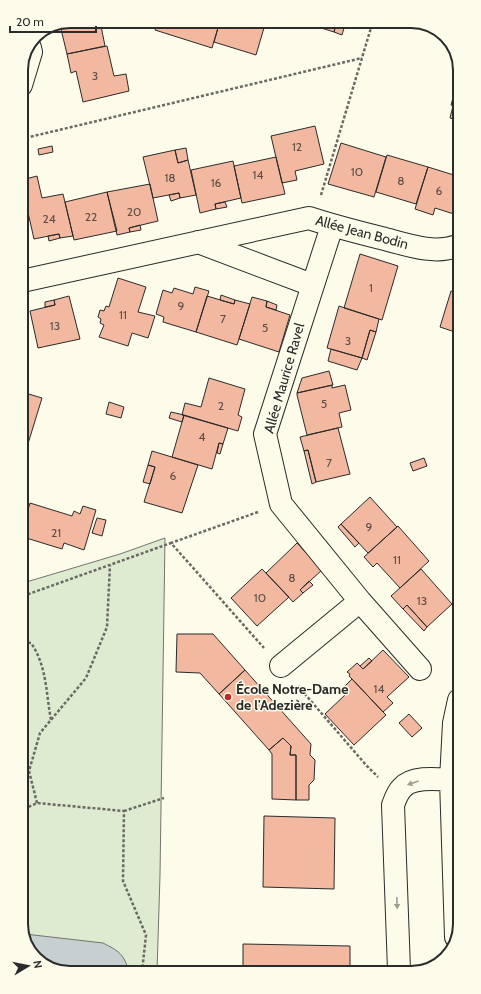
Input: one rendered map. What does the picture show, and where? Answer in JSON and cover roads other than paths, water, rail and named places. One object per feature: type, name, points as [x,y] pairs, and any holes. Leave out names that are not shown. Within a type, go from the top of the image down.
[{"type":"street","name":"Allée Jean Bodin","points":[[28,278],[309,218],[418,247],[438,249],[453,247]]},
{"type":"street","name":"Allée Maurice Ravel","points":[[323,222],[312,285],[265,434],[281,504],[360,601],[420,669]]},
{"type":"street","points":[[198,242],[312,285]]},
{"type":"street","points":[[281,666],[360,601]]},
{"type":"street","points":[[453,742],[451,780],[453,843]]},
{"type":"street","points":[[399,966],[393,805],[397,795],[403,787],[414,781],[432,779],[451,780]]},
{"type":"place","name":"École Notre-Dame de l'Adezière","points":[[228,697]]}]
